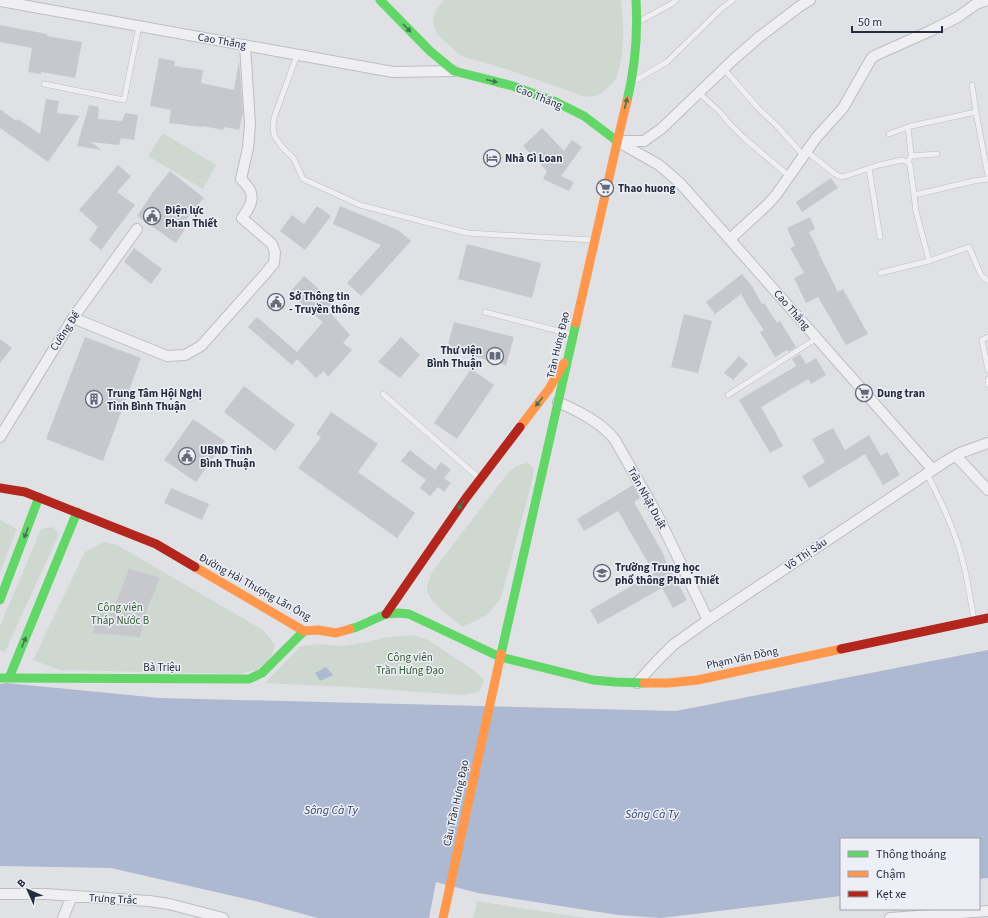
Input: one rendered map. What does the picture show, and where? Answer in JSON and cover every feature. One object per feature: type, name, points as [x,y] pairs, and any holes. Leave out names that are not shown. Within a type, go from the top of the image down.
[{"type":"street","points":[[380,0],[430,52],[454,71]]},
{"type":"street","name":"Trần Hưng Đạo","points":[[492,694],[616,141],[631,83],[636,52],[638,23],[636,0]]},
{"type":"street","points":[[616,141],[644,141],[661,129],[758,38],[810,0]]},
{"type":"street","points":[[730,239],[776,195],[816,138],[843,108],[874,56],[930,32],[958,17],[976,4],[987,0]]},
{"type":"street","name":"Cao Thắng","points":[[0,1],[393,72],[454,71],[512,86],[556,102],[584,116],[616,141],[659,165],[680,183],[817,338],[930,472]]},
{"type":"street","points":[[73,318],[167,356],[185,355],[201,346],[274,263],[275,252],[272,244],[242,218],[249,208],[252,199],[251,192],[242,179],[248,148],[250,125],[245,46]]},
{"type":"street","name":"Cường Để","points":[[0,437],[73,318],[137,229]]},
{"type":"street","points":[[386,614],[480,479],[549,389],[568,357]]},
{"type":"street","name":"Trần Nhật Duật","points":[[558,402],[580,412],[608,432],[615,440],[657,514],[708,620]]},
{"type":"street","name":"Võ Thị Sáu","points":[[637,683],[673,645],[708,620],[930,472],[956,456],[988,443]]},
{"type":"street","points":[[956,456],[988,490]]},
{"type":"street","name":"Đường Hải Thượng Lãn Ông","points":[[0,488],[25,492],[40,497],[156,544],[304,631],[318,630],[336,633],[357,627],[386,614],[409,614],[500,657]]},
{"type":"street","points":[[0,600],[40,497]]},
{"type":"street","points":[[5,678],[77,512]]},
{"type":"street","name":"Phạm Văn Đồng","points":[[500,657],[593,680],[637,683],[668,683],[698,680],[988,618]]},
{"type":"street","name":"Bà Triệu","points":[[5,678],[249,679],[262,673],[304,631]]},
{"type":"street","name":"Cầu Trần Hưng Đạo","points":[[443,918],[492,694]]},
{"type":"street","name":"Trưng Trắc","points":[[0,894],[137,900],[169,904],[223,918]]},
{"type":"street","points":[[63,918],[72,896]]},
{"type":"street","points":[[890,918],[988,911]]},
{"type":"lane","points":[[638,23],[676,0]]},
{"type":"lane","points":[[631,83],[667,62],[722,8],[733,0]]},
{"type":"lane","points":[[44,84],[124,100],[139,26]]},
{"type":"lane","points":[[297,55],[274,118],[273,127],[274,135],[282,147],[294,159],[303,179],[360,205],[467,233],[594,240]]},
{"type":"lane","points":[[724,69],[758,108],[805,153],[834,174],[843,177],[879,165],[902,160],[908,162],[910,165],[916,211],[929,262]]},
{"type":"lane","points":[[914,195],[988,178],[972,85]]},
{"type":"lane","points":[[699,93],[721,112],[729,123],[744,138],[789,176]]},
{"type":"lane","points":[[889,134],[908,127],[976,112]]},
{"type":"lane","points":[[908,127],[911,156],[908,162]]},
{"type":"lane","points":[[911,156],[937,154]]},
{"type":"lane","points":[[869,168],[880,237]]},
{"type":"lane","points":[[880,273],[929,262],[969,247],[981,276],[988,281]]},
{"type":"lane","points":[[485,312],[573,334]]},
{"type":"lane","points":[[988,337],[982,340],[988,370]]},
{"type":"lane","points":[[728,395],[817,338]]},
{"type":"lane","points":[[988,379],[988,386]]},
{"type":"lane","points":[[383,394],[480,479]]},
{"type":"lane","points":[[930,472],[959,547],[974,620]]},
{"type":"green space","points":[[444,0],[621,0],[623,41],[621,62],[615,80],[601,94],[586,97],[506,69],[461,56],[439,36],[434,28],[433,18],[437,9]]},
{"type":"green space","points":[[163,133],[216,165],[203,189],[148,156]]},
{"type":"green space","name":"Công viên Trần Hưng Đạo","points":[[527,463],[534,468],[532,481],[501,598],[487,615],[463,627],[431,599],[428,594],[427,585],[433,571],[507,474],[516,466]]},
{"type":"green space","points":[[0,520],[17,529],[0,572]]},
{"type":"green space","points":[[53,527],[59,534],[5,652],[0,650],[0,626],[41,529]]},
{"type":"green space","name":"Công viên Tháp Nước B","points":[[104,542],[117,545],[263,630],[275,645],[267,668],[239,674],[60,670],[33,660],[85,552]]},
{"type":"green space","name":"Công viên Trần Hưng Đạo","points":[[413,635],[428,640],[475,671],[484,680],[479,692],[463,695],[265,683],[301,646],[317,644],[342,646],[383,638]]},
{"type":"green space","points":[[477,901],[585,918],[473,918]]},
{"type":"water","name":"Sông Cà Ty","points":[[988,650],[988,878],[980,879],[980,838],[840,838],[840,896],[661,918],[618,915],[478,893],[436,882],[429,918],[318,918],[255,901],[111,868],[0,866],[0,684],[6,683],[160,698],[676,711]]},
{"type":"water","points":[[326,667],[333,675],[320,681],[315,673]]},
{"type":"building","points":[[0,25],[47,34],[47,36],[82,42],[75,78],[41,72],[41,74],[28,72],[32,48],[0,42]]},
{"type":"building","points":[[159,58],[175,61],[174,66],[203,70],[201,83],[234,90],[239,60],[243,112],[239,130],[224,127],[223,130],[203,126],[169,123],[171,110],[150,106]]},
{"type":"building","points":[[46,99],[59,101],[57,113],[80,116],[48,162],[0,128],[0,109],[16,121],[18,119],[40,134]]},
{"type":"building","points":[[89,105],[99,107],[98,119],[122,121],[125,113],[138,115],[134,140],[121,138],[119,145],[91,142],[101,150],[77,146]]},
{"type":"building","points":[[542,128],[564,151],[572,140],[582,147],[561,176],[574,182],[569,191],[543,179],[547,171],[523,146]]},
{"type":"building","points":[[118,165],[131,176],[117,192],[135,205],[101,250],[89,240],[98,227],[79,210]]},
{"type":"building","points":[[170,171],[204,198],[187,219],[190,221],[176,243],[137,216],[153,192]]},
{"type":"building","points":[[831,178],[838,188],[802,212],[796,202]]},
{"type":"building","points":[[317,206],[331,216],[305,250],[280,231],[292,215],[304,224]]},
{"type":"building","points":[[340,206],[398,230],[411,241],[361,296],[347,283],[381,245],[333,224]]},
{"type":"building","points":[[810,217],[815,229],[809,232],[819,254],[838,292],[843,289],[868,334],[846,345],[818,297],[806,303],[794,278],[804,273],[790,248],[795,246],[787,228]]},
{"type":"building","points":[[467,244],[541,263],[532,298],[458,279]]},
{"type":"building","points":[[134,248],[162,269],[151,284],[124,262]]},
{"type":"building","points":[[742,274],[777,323],[780,321],[796,347],[775,357],[760,332],[764,330],[741,294],[715,314],[706,302]]},
{"type":"building","points":[[304,276],[334,302],[327,309],[350,335],[343,343],[352,350],[328,377],[324,371],[316,378],[297,359],[292,365],[248,327],[257,317],[297,352],[323,322],[289,293]]},
{"type":"building","points":[[684,314],[712,321],[698,373],[671,367]]},
{"type":"building","points":[[454,322],[514,337],[506,365],[447,349]]},
{"type":"building","name":"Trung Tâm Hội Nghị Tỉnh Bình Thuận","points":[[85,337],[141,358],[103,461],[46,439]]},
{"type":"building","points":[[401,337],[420,355],[400,378],[378,362]]},
{"type":"building","points":[[0,339],[12,348],[0,363]]},
{"type":"building","points":[[800,354],[806,364],[816,358],[826,375],[811,384],[808,379],[761,407],[783,446],[770,453],[739,400],[796,366],[792,359]]},
{"type":"building","points":[[739,356],[748,364],[733,380],[724,373]]},
{"type":"building","points":[[471,369],[494,385],[457,439],[434,423]]},
{"type":"building","points":[[244,386],[295,425],[275,451],[224,412]]},
{"type":"building","points":[[331,412],[378,444],[358,472],[415,513],[397,538],[298,468],[321,437],[316,434]]},
{"type":"building","points":[[193,419],[225,441],[196,482],[164,460]]},
{"type":"building","points":[[833,428],[845,450],[869,435],[881,456],[887,452],[900,475],[883,485],[865,454],[809,488],[802,476],[825,462],[812,439]]},
{"type":"building","points":[[410,450],[435,470],[441,462],[451,470],[444,478],[451,483],[444,492],[438,487],[430,496],[420,488],[426,480],[401,461]]},
{"type":"building","points":[[633,485],[640,498],[634,502],[687,600],[673,608],[662,588],[598,624],[590,610],[654,573],[618,511],[584,531],[577,519]]},
{"type":"building","points":[[171,488],[209,504],[202,520],[164,503]]},
{"type":"building","points":[[129,569],[160,578],[147,609],[140,637],[93,633],[95,614],[112,613]]},
{"type":"traffic: fast","points":[[380,0],[430,51],[454,71],[513,86],[556,102],[584,116],[617,141]]},
{"type":"traffic: fast","points":[[627,101],[635,51],[637,25],[636,0]]},
{"type":"traffic: fast","points":[[501,654],[576,323]]},
{"type":"traffic: fast","points":[[0,600],[39,497]]},
{"type":"traffic: fast","points":[[9,678],[77,512]]},
{"type":"traffic: fast","points":[[350,629],[386,614],[409,614],[500,657],[593,680],[644,683]]},
{"type":"traffic: fast","points":[[0,678],[249,679],[262,673],[304,631]]},
{"type":"traffic: slow","points":[[576,323],[627,101]]},
{"type":"traffic: slow","points":[[520,427],[549,389],[564,363]]},
{"type":"traffic: slow","points":[[195,567],[304,631],[318,630],[336,633],[350,629]]},
{"type":"traffic: slow","points":[[644,683],[668,683],[698,680],[841,649]]},
{"type":"traffic: slow","points":[[443,918],[501,654]]},
{"type":"traffic: jam","points":[[386,614],[466,498],[520,427]]},
{"type":"traffic: jam","points":[[0,488],[25,492],[156,544],[195,567]]},
{"type":"traffic: jam","points":[[841,649],[988,618]]},
{"type":"place","name":"Nhà Gì Loan","points":[[492,158]]},
{"type":"place","name":"Thao huong","points":[[605,188]]},
{"type":"place","name":"Điện lực Phan Thiết","points":[[152,216]]},
{"type":"place","name":"Sở Thông tin - Truyền thông","points":[[276,302]]},
{"type":"place","name":"Thư viện Bình Thuận","points":[[495,356]]},
{"type":"place","name":"Dung tran","points":[[864,393]]},
{"type":"place","name":"Trung Tâm Hội Nghị Tỉnh Bình Thuận","points":[[94,399]]},
{"type":"place","name":"UBND Tỉnh Bình Thuận","points":[[187,456]]},
{"type":"place","name":"Trường Trung học phổ thông Phan Thiết","points":[[602,573]]}]
